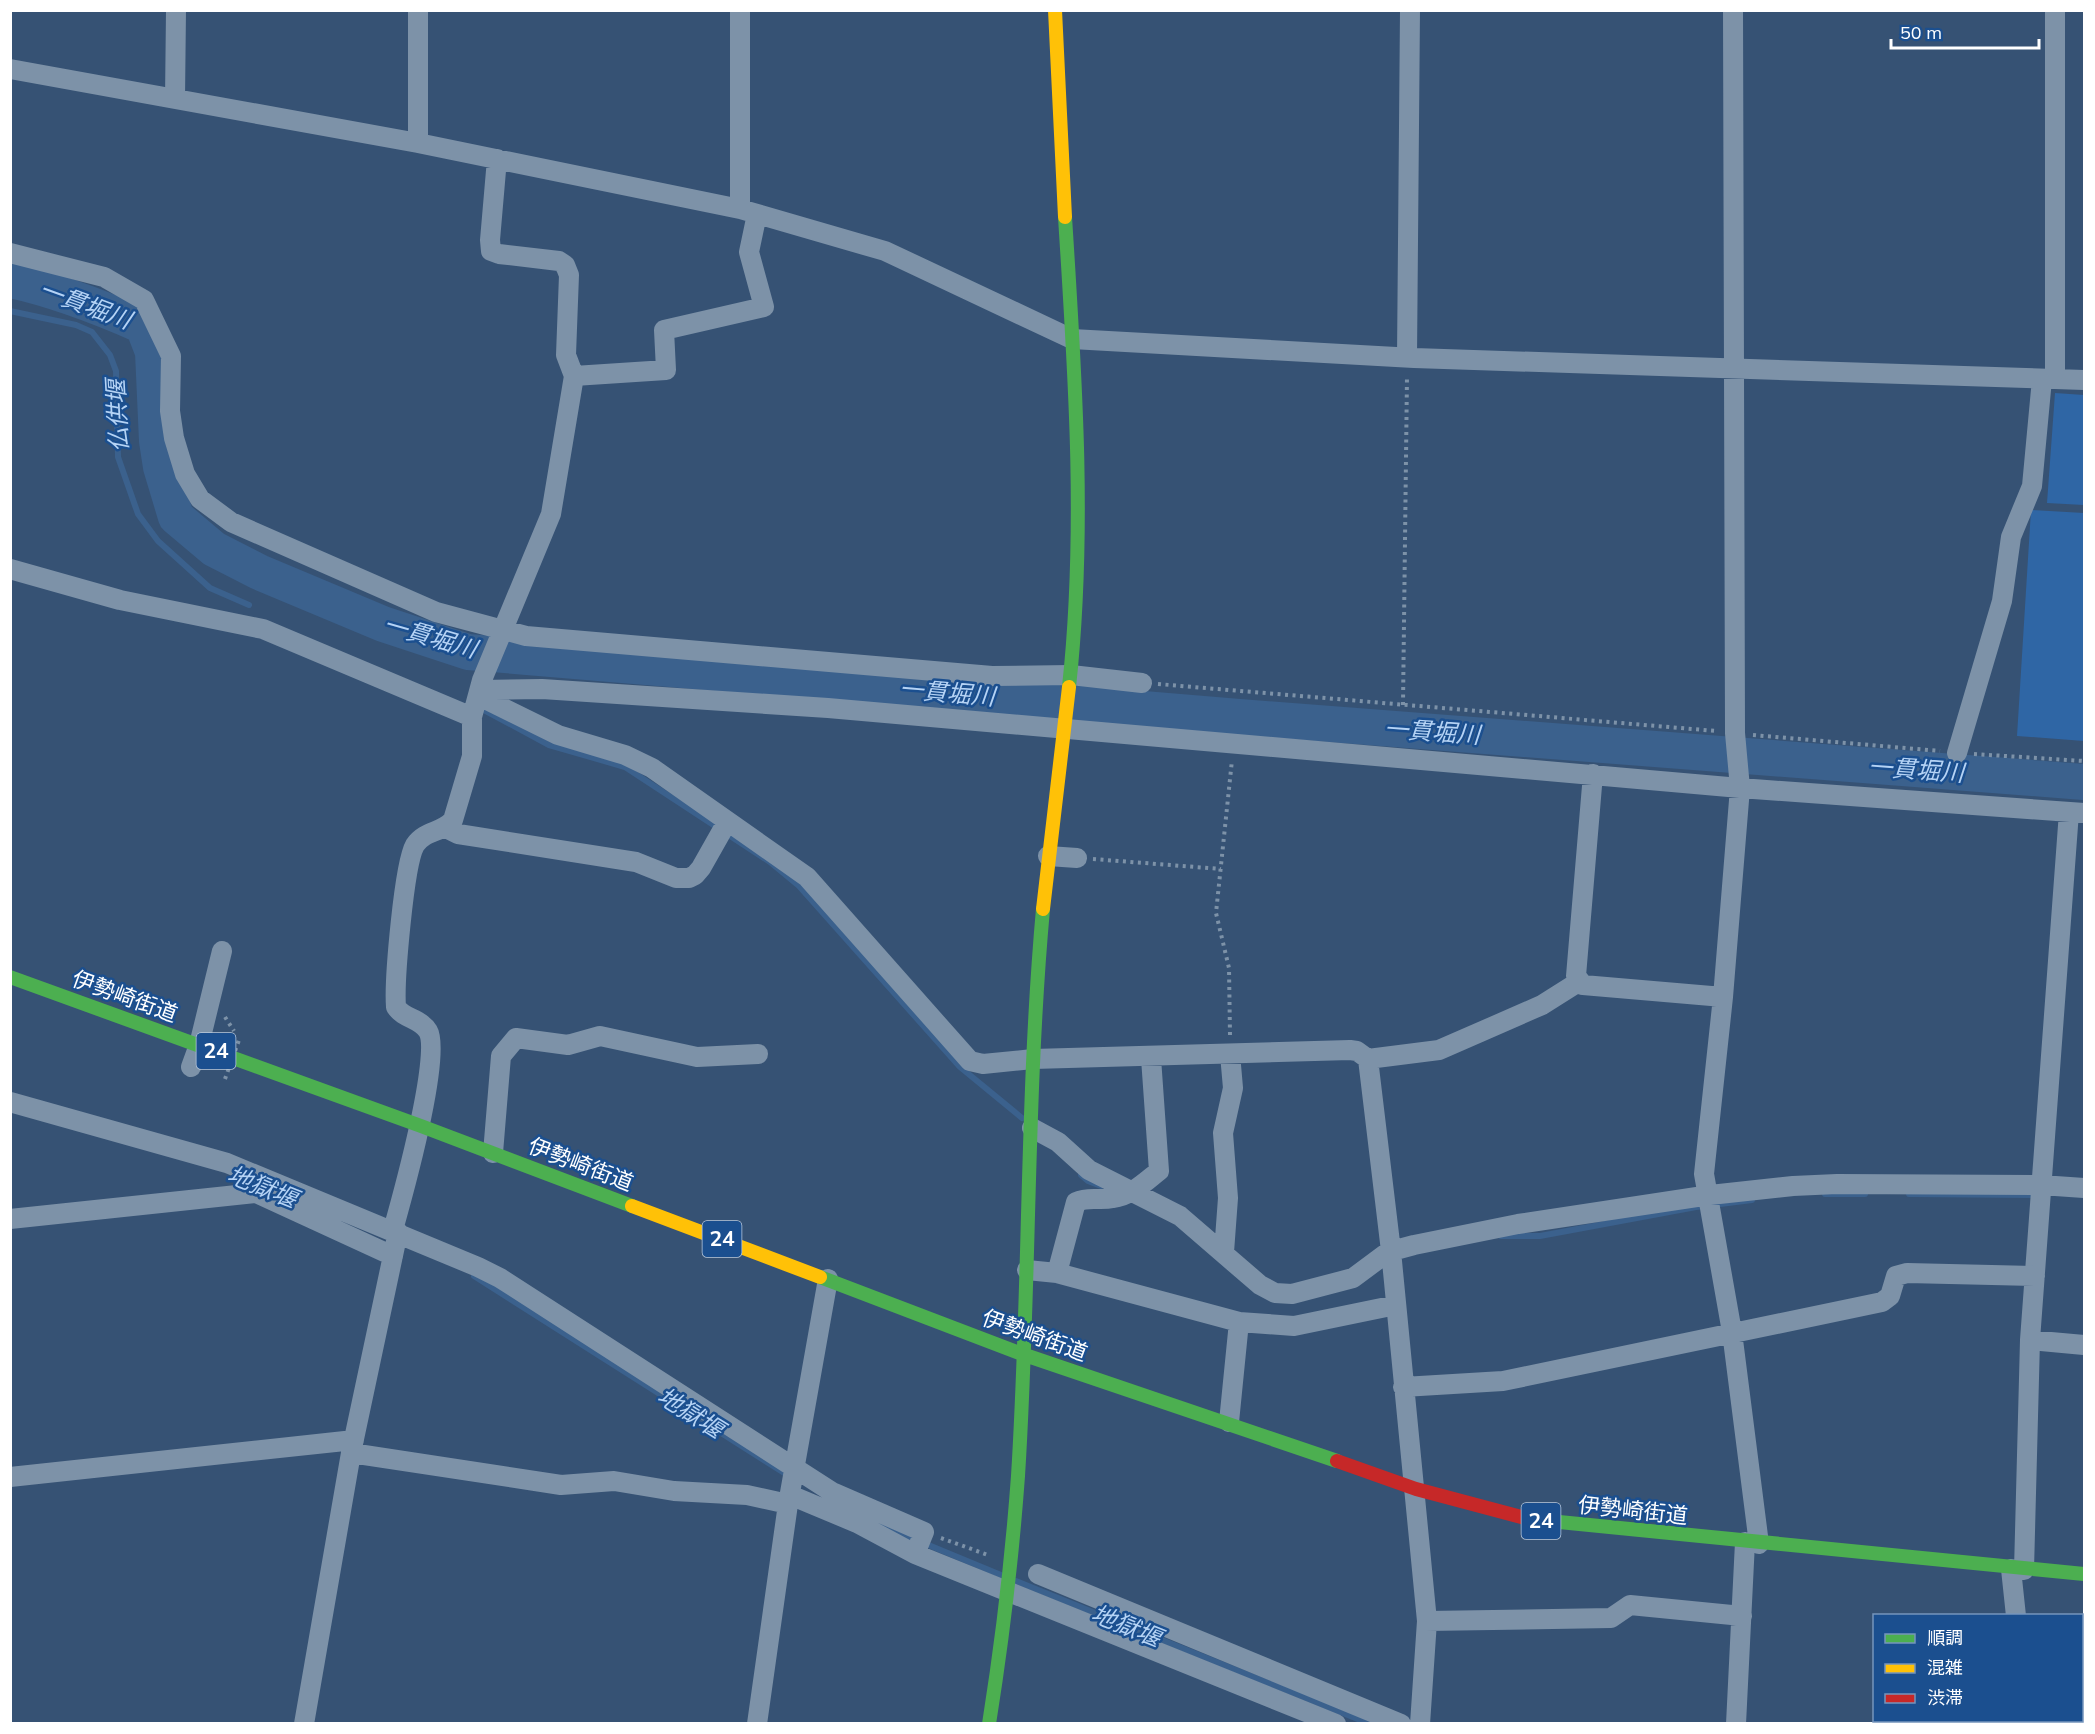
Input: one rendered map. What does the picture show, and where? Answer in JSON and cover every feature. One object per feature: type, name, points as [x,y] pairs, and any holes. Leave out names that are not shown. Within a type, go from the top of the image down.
[{"type":"main road","points":[[989,1724],[1001,1655],[1011,1563],[1028,1270],[1033,1059],[1048,856],[1071,678],[1079,546],[1072,339],[1056,86],[1055,10]]},
{"type":"main road","name":"伊勢崎街道","points":[[10,977],[421,1126],[1022,1354],[1229,1422],[1416,1489],[1528,1520],[2085,1574]]},
{"type":"street","points":[[174,99],[176,10]]},
{"type":"street","points":[[418,10],[418,143]]},
{"type":"street","points":[[574,376],[666,370],[664,330],[764,308],[748,252],[740,10]]},
{"type":"street","points":[[1407,358],[1410,10]]},
{"type":"street","points":[[1734,10],[1732,369],[1736,736],[1739,784],[1723,997],[1704,1174],[1710,1195],[1732,1332],[1752,1543],[1742,1616],[1736,1724]]},
{"type":"street","points":[[1957,753],[2002,601],[2012,537],[2032,486],[2049,379],[2055,10]]},
{"type":"street","points":[[10,69],[418,143],[748,211],[885,251],[1072,339],[1407,358],[2085,380]]},
{"type":"street","points":[[304,1724],[353,1446],[393,1256],[395,1231],[421,1126],[430,1033],[423,1025],[401,1014],[396,1007],[396,974],[411,856],[415,845],[423,837],[429,832],[446,828],[453,820],[472,756],[472,717],[480,689],[551,514],[574,376],[573,368],[566,355],[569,275],[565,265],[559,261],[491,251],[497,159]]},
{"type":"street","points":[[10,253],[104,277],[144,300],[171,356],[170,411],[174,438],[185,474],[200,499],[231,522],[425,607],[501,635],[992,676],[1142,683]]},
{"type":"street","points":[[10,570],[120,600],[263,629],[472,717]]},
{"type":"street","points":[[480,689],[566,690],[828,708],[1593,774],[2077,812],[2041,1185],[2030,1340],[2016,1614]]},
{"type":"street","points":[[480,689],[558,735],[625,755],[652,768],[727,822],[779,855],[807,877],[970,1061],[983,1064],[1033,1059],[1151,1058],[1350,1050],[1357,1051],[1368,1059],[1439,1050],[1542,1005],[1580,981]]},
{"type":"street","points":[[1593,774],[1576,976],[1583,985],[1723,997]]},
{"type":"street","points":[[446,828],[458,834],[636,862],[676,878],[688,878],[701,868],[727,822]]},
{"type":"street","points":[[1048,856],[1077,858]]},
{"type":"street","points":[[191,1067],[199,1046],[222,951]]},
{"type":"street","points":[[493,1153],[501,1056],[516,1038],[568,1044],[600,1036],[697,1057],[758,1054]]},
{"type":"street","points":[[1224,1252],[1228,1198],[1223,1133],[1233,1088],[1230,1054]]},
{"type":"street","points":[[1057,1273],[1076,1202],[1087,1197],[1113,1198],[1133,1191],[1159,1171],[1151,1058]]},
{"type":"street","points":[[1368,1059],[1416,1489],[1427,1621],[1420,1724]]},
{"type":"street","points":[[10,1102],[227,1163],[395,1231],[500,1278],[832,1492],[924,1532],[915,1554]]},
{"type":"street","points":[[1032,1128],[1058,1142],[1089,1170],[1180,1216],[1260,1285],[1275,1293],[1292,1294],[1353,1278],[1391,1251],[1518,1224],[1710,1195],[1826,1185],[2041,1185],[2085,1188]]},
{"type":"street","points":[[10,1219],[256,1192],[393,1256]]},
{"type":"street","points":[[1028,1270],[1057,1273],[1239,1322],[1294,1326],[1396,1305]]},
{"type":"street","points":[[1403,1387],[1503,1381],[1882,1302],[1890,1296],[1896,1276],[1907,1273],[2035,1276]]},
{"type":"street","points":[[757,1724],[789,1499],[828,1279]]},
{"type":"street","points":[[1229,1422],[1239,1322]]},
{"type":"street","points":[[2030,1340],[2085,1345]]},
{"type":"street","points":[[10,1476],[353,1446],[561,1485],[614,1480],[674,1491],[789,1499],[857,1523],[915,1554],[1336,1724]]},
{"type":"street","points":[[1038,1574],[1401,1724]]},
{"type":"street","points":[[1427,1621],[1611,1618],[1630,1605],[1742,1616]]},
{"type":"path","points":[[1403,705],[1407,358]]},
{"type":"path","points":[[1142,683],[1736,736],[2085,761]]},
{"type":"path","points":[[1230,1054],[1229,968],[1216,913],[1233,744]]},
{"type":"path","points":[[1077,858],[1221,868]]},
{"type":"path","points":[[222,1011],[239,1040],[225,1079]]},
{"type":"path","points":[[924,1532],[1011,1563]]},
{"type":"shaded area","points":[[2055,393],[2084,395],[2084,505],[2047,503]]},
{"type":"shaded area","points":[[2031,510],[2084,513],[2084,741],[2017,736]]},
{"type":"waterway","name":"一貫堀川","points":[[10,280],[78,300],[143,326],[153,352],[157,441],[161,467],[176,517],[214,549],[259,572],[383,624],[468,652],[1239,717],[2084,782]]},
{"type":"waterway","name":"仏供堰","points":[[10,311],[76,325],[92,332],[110,355],[116,371],[118,457],[138,514],[158,541],[210,588],[249,605]]},
{"type":"waterway","points":[[484,710],[549,745],[625,767],[770,862],[799,886],[960,1067],[1022,1118]]},
{"type":"waterway","points":[[1081,1175],[1088,1181],[1101,1186]]},
{"type":"waterway","points":[[1825,1194],[1865,1194]]},
{"type":"waterway","points":[[1909,1194],[2036,1195]]},
{"type":"waterway","points":[[1501,1236],[1540,1236],[1696,1207],[1752,1200]]},
{"type":"waterway","name":"地獄堰","points":[[474,1276],[789,1476]]},
{"type":"waterway","name":"地獄堰","points":[[880,1525],[1001,1575]]},
{"type":"waterway","name":"地獄堰","points":[[1016,1581],[1370,1724]]},
{"type":"traffic: fast","points":[[1065,217],[1075,393],[1078,511],[1074,628],[1069,687]]},
{"type":"traffic: fast","points":[[989,1724],[1006,1600],[1018,1476],[1034,1050],[1043,909]]},
{"type":"traffic: fast","points":[[10,977],[421,1126],[632,1206]]},
{"type":"traffic: fast","points":[[820,1277],[1022,1354],[1337,1461]]},
{"type":"traffic: fast","points":[[1529,1519],[2084,1574]]},
{"type":"traffic: slow","points":[[1055,10],[1065,217]]},
{"type":"traffic: slow","points":[[1043,909],[1069,687]]},
{"type":"traffic: slow","points":[[632,1206],[820,1277]]},
{"type":"traffic: jam","points":[[1337,1461],[1416,1489],[1529,1519]]}]
